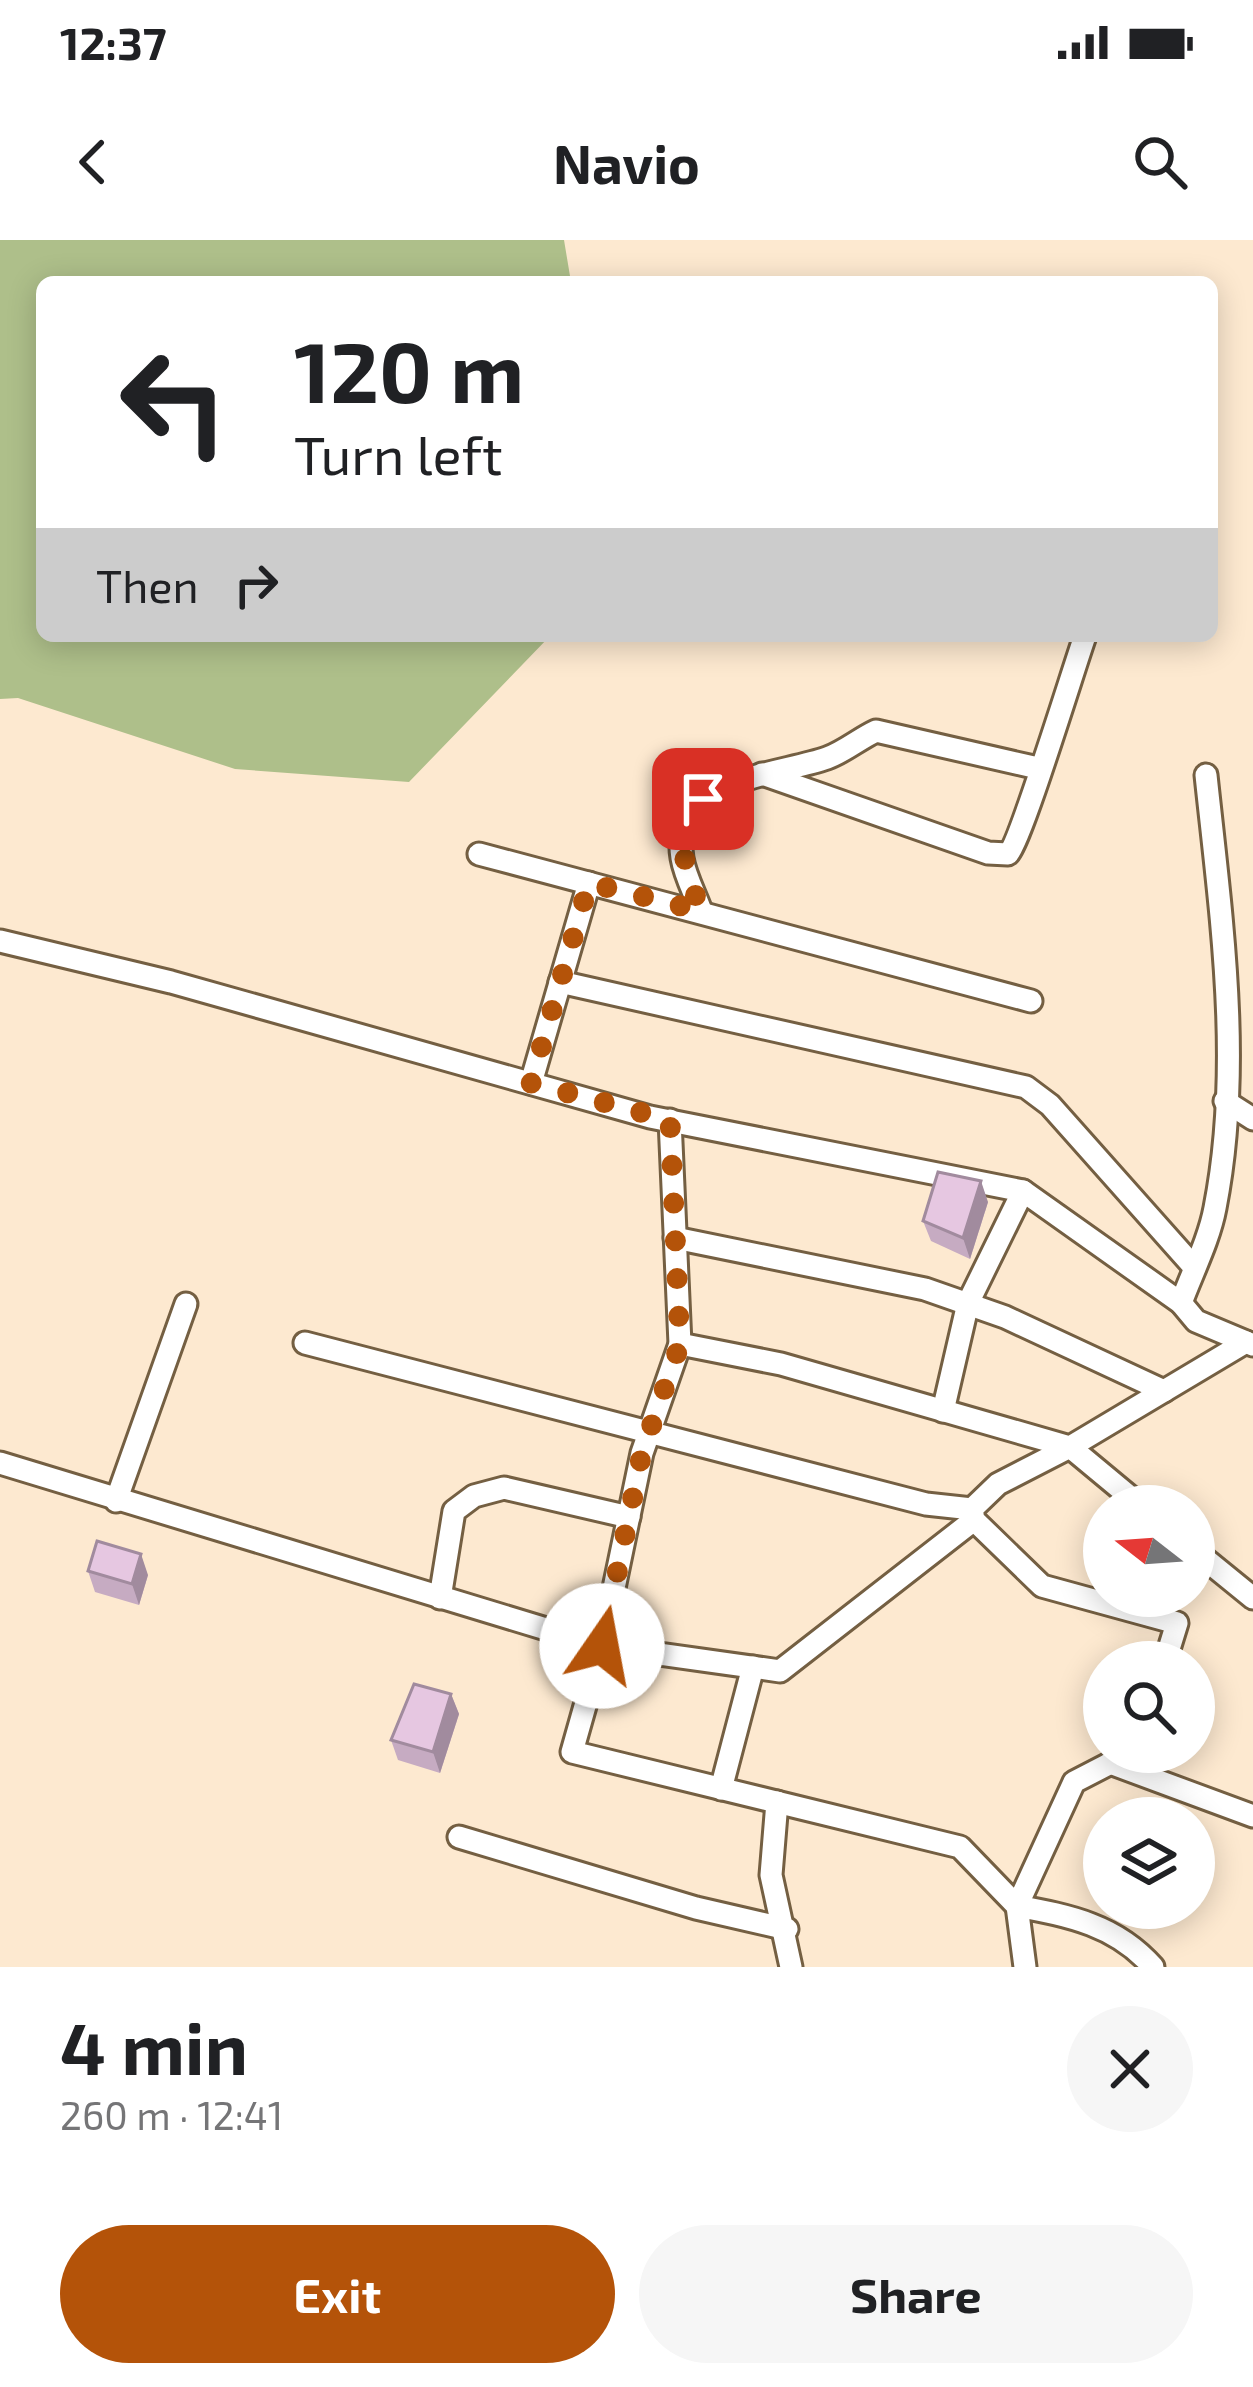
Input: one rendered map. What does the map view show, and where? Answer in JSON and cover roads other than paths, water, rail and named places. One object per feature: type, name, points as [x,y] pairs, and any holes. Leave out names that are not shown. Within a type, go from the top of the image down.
[{"type":"street","points":[[762,774],[1002,854],[1014,850],[1083,642]]},
{"type":"street","points":[[701,911],[682,856],[689,813],[703,799],[762,774],[823,759],[876,731],[1038,768]]},
{"type":"street","points":[[1181,1304],[1215,1209],[1225,1101],[1224,946],[1206,775]]},
{"type":"street","points":[[479,854],[1031,1000]]},
{"type":"street","points":[[531,1083],[589,883]]},
{"type":"street","points":[[0,941],[171,982],[670,1120],[1022,1191],[1181,1304],[1196,1321],[1250,1344]]},
{"type":"street","points":[[560,982],[1026,1087],[1061,1117],[1194,1267]]},
{"type":"street","points":[[1225,1101],[1253,1119]]},
{"type":"street","points":[[670,1120],[680,1344],[648,1435],[602,1646],[572,1752],[960,1847],[1017,1906],[1083,1919],[1136,1949],[1153,1967]]},
{"type":"street","points":[[943,1411],[968,1303],[1022,1191]]},
{"type":"street","points":[[675,1238],[968,1303],[1164,1391]]},
{"type":"street","points":[[116,1501],[186,1304]]},
{"type":"street","points":[[305,1343],[973,1515],[1042,1586],[1177,1623],[1171,1641]]},
{"type":"street","points":[[680,1344],[781,1364],[1070,1447],[1116,1485]]},
{"type":"street","points":[[0,1463],[602,1646],[780,1671],[973,1515],[998,1484],[1250,1344]]},
{"type":"street","points":[[440,1598],[454,1511],[487,1490],[504,1488],[629,1516]]},
{"type":"street","points":[[1215,1567],[1253,1598]]},
{"type":"street","points":[[721,1789],[753,1667]]},
{"type":"street","points":[[1025,1967],[1017,1906],[1073,1782],[1091,1773]]},
{"type":"street","points":[[1137,1773],[1253,1816]]},
{"type":"street","points":[[777,1802],[771,1876],[787,1928],[791,1967]]},
{"type":"street","points":[[459,1837],[696,1908],[787,1928]]}]
